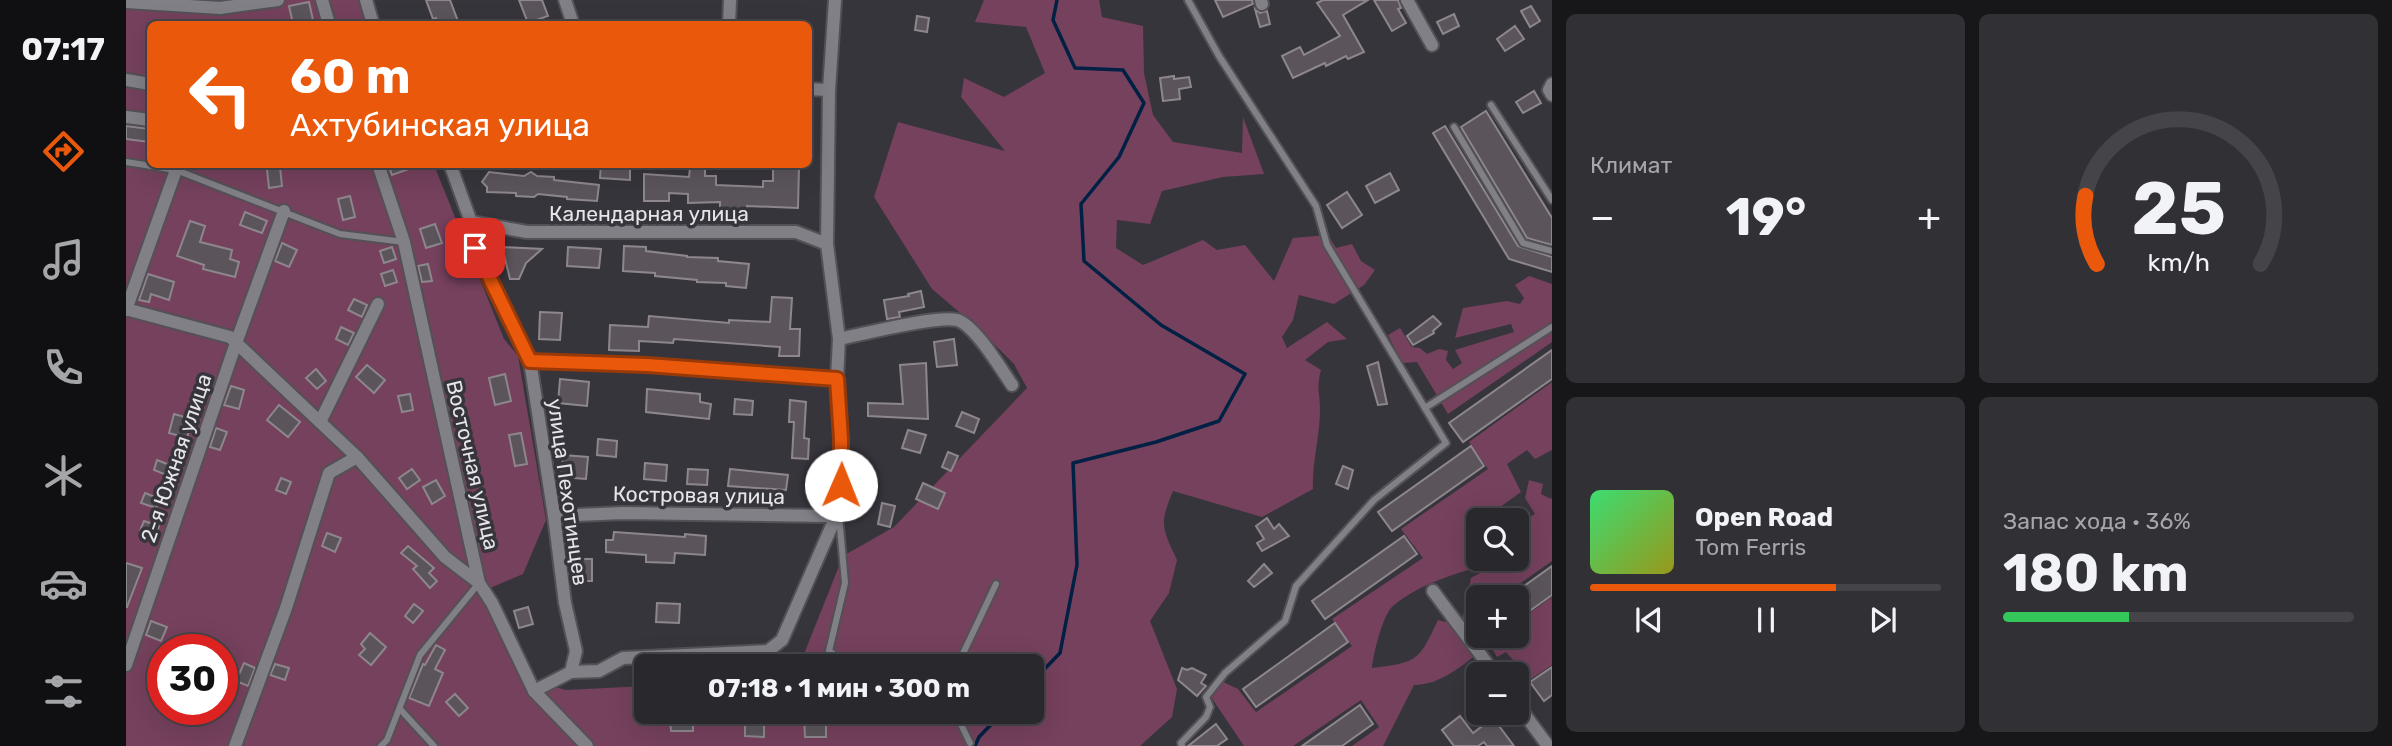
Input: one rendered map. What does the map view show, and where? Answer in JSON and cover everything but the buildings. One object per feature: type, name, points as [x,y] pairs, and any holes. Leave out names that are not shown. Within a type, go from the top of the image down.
[{"type":"street","points":[[126,2],[220,8],[278,0]]},
{"type":"street","points":[[322,0],[328,21]]},
{"type":"street","points":[[366,0],[372,21]]},
{"type":"street","points":[[565,0],[572,21]]},
{"type":"street","points":[[729,21],[730,0]]},
{"type":"street","points":[[534,691],[571,672],[599,671],[623,657],[768,650],[782,640],[839,509],[839,339],[827,244],[829,90],[835,0]]},
{"type":"street","points":[[1407,0],[1432,45]]},
{"type":"street","points":[[126,80],[147,84]]},
{"type":"street","points":[[1552,84],[1549,90],[1552,94]]},
{"type":"street","points":[[812,89],[829,90]]},
{"type":"street","points":[[126,117],[147,120]]},
{"type":"street","name":"Восточная улица","points":[[379,168],[404,242],[479,583],[492,603],[534,691],[587,746]]},
{"type":"street","name":"улица Пехотинцев","points":[[451,168],[471,222],[475,248],[530,361],[565,603],[576,651],[571,672]]},
{"type":"street","points":[[176,170],[126,309],[230,337],[356,457],[445,557],[479,583]]},
{"type":"street","name":"2-я Южная улица","points":[[126,665],[284,211]]},
{"type":"street","name":"Календарная улица","points":[[471,222],[527,232],[796,232],[827,244]]},
{"type":"street","points":[[320,422],[377,304]]},
{"type":"street","points":[[839,339],[938,320],[958,320],[980,338],[1012,385]]},
{"type":"street","points":[[530,361],[647,365],[837,379]]},
{"type":"street","points":[[235,746],[286,608],[329,473],[356,457]]},
{"type":"street","name":"Костровая улица","points":[[554,516],[623,513],[828,516],[839,509]]},
{"type":"street","points":[[1433,592],[1486,662]]},
{"type":"street","points":[[1529,720],[1549,746]]},
{"type":"lane","points":[[1182,746],[1181,743],[1206,717],[1210,707],[1206,697],[1225,673],[1285,621],[1297,586],[1374,500],[1446,443],[1327,245],[1316,206],[1219,56],[1188,0]]},
{"type":"lane","points":[[1492,105],[1552,200]]},
{"type":"lane","points":[[1454,127],[1524,243],[1552,251]]},
{"type":"lane","points":[[126,162],[147,165]]},
{"type":"lane","points":[[164,168],[176,170],[340,234],[404,242]]},
{"type":"lane","points":[[1425,408],[1552,327]]},
{"type":"lane","points":[[834,654],[829,650],[845,583],[839,509]]},
{"type":"lane","points":[[381,746],[387,740],[420,655],[479,583]]},
{"type":"lane","points":[[963,654],[996,584]]},
{"type":"lane","points":[[400,709],[434,746]]},
{"type":"lane","points":[[961,724],[970,743]]},
{"type":"shaded area","points":[[126,0],[360,0],[370,21],[147,21],[147,168],[435,168],[504,339],[518,356],[546,520],[523,574],[481,592],[528,680],[566,690],[634,687],[634,724],[1044,724],[1044,654],[804,654],[843,556],[894,527],[1027,388],[1014,364],[978,328],[932,289],[874,197],[898,122],[1005,151],[961,97],[964,78],[1004,97],[1045,73],[1026,27],[975,22],[984,0],[1099,0],[1102,17],[1143,26],[1144,73],[1153,115],[1173,142],[1242,153],[1243,117],[1264,174],[1223,177],[1162,191],[1150,224],[1117,220],[1116,248],[1143,265],[1203,240],[1217,250],[1245,245],[1274,281],[1293,238],[1328,235],[1336,248],[1352,244],[1361,261],[1375,270],[1364,285],[1334,304],[1299,295],[1293,320],[1282,337],[1287,348],[1327,322],[1347,339],[1328,342],[1305,360],[1321,370],[1318,386],[1320,420],[1313,489],[1262,517],[1173,491],[1164,526],[1177,560],[1169,593],[1150,621],[1177,689],[1172,717],[1140,746],[126,746]]},
{"type":"shaded area","points":[[1529,276],[1552,284],[1552,342],[1448,414],[1417,362],[1402,363],[1388,335],[1400,328],[1412,347],[1420,348],[1427,354],[1439,349],[1448,351],[1446,360],[1453,369],[1462,363],[1455,350],[1514,332],[1511,324],[1455,338],[1463,308],[1507,301],[1520,304],[1524,298],[1515,285]]},
{"type":"shaded area","points":[[1552,382],[1552,450],[1535,459],[1527,450],[1507,464],[1521,492],[1499,508],[1466,508],[1466,571],[1419,589],[1389,610],[1376,645],[1372,668],[1399,664],[1415,658],[1426,644],[1438,620],[1461,626],[1466,602],[1466,648],[1483,649],[1442,678],[1414,685],[1383,746],[1352,746],[1379,727],[1361,700],[1293,746],[1244,746],[1211,697],[1221,681],[1238,689],[1256,712],[1352,646],[1332,619],[1423,558],[1401,529],[1488,469],[1469,442]]},
{"type":"shaded area","points":[[1529,480],[1543,484],[1541,494],[1551,499],[1552,497],[1552,561],[1518,585],[1470,585],[1471,578],[1484,571],[1529,571],[1529,518],[1535,514],[1525,498]]},
{"type":"shaded area","points":[[1552,597],[1552,665],[1529,680],[1529,662],[1513,662],[1506,652],[1497,657],[1492,648],[1529,648],[1529,613]]},
{"type":"waterway","points":[[1044,670],[1060,653],[1077,565],[1073,463],[1156,442],[1219,421],[1245,374],[1161,325],[1084,261],[1081,204],[1119,157],[1144,103],[1123,70],[1075,68],[1053,20],[1057,0]]},
{"type":"waterway","points":[[975,746],[979,737],[991,724]]},
{"type":"route","points":[[475,248],[530,361],[647,365],[837,379],[841,485]]}]
